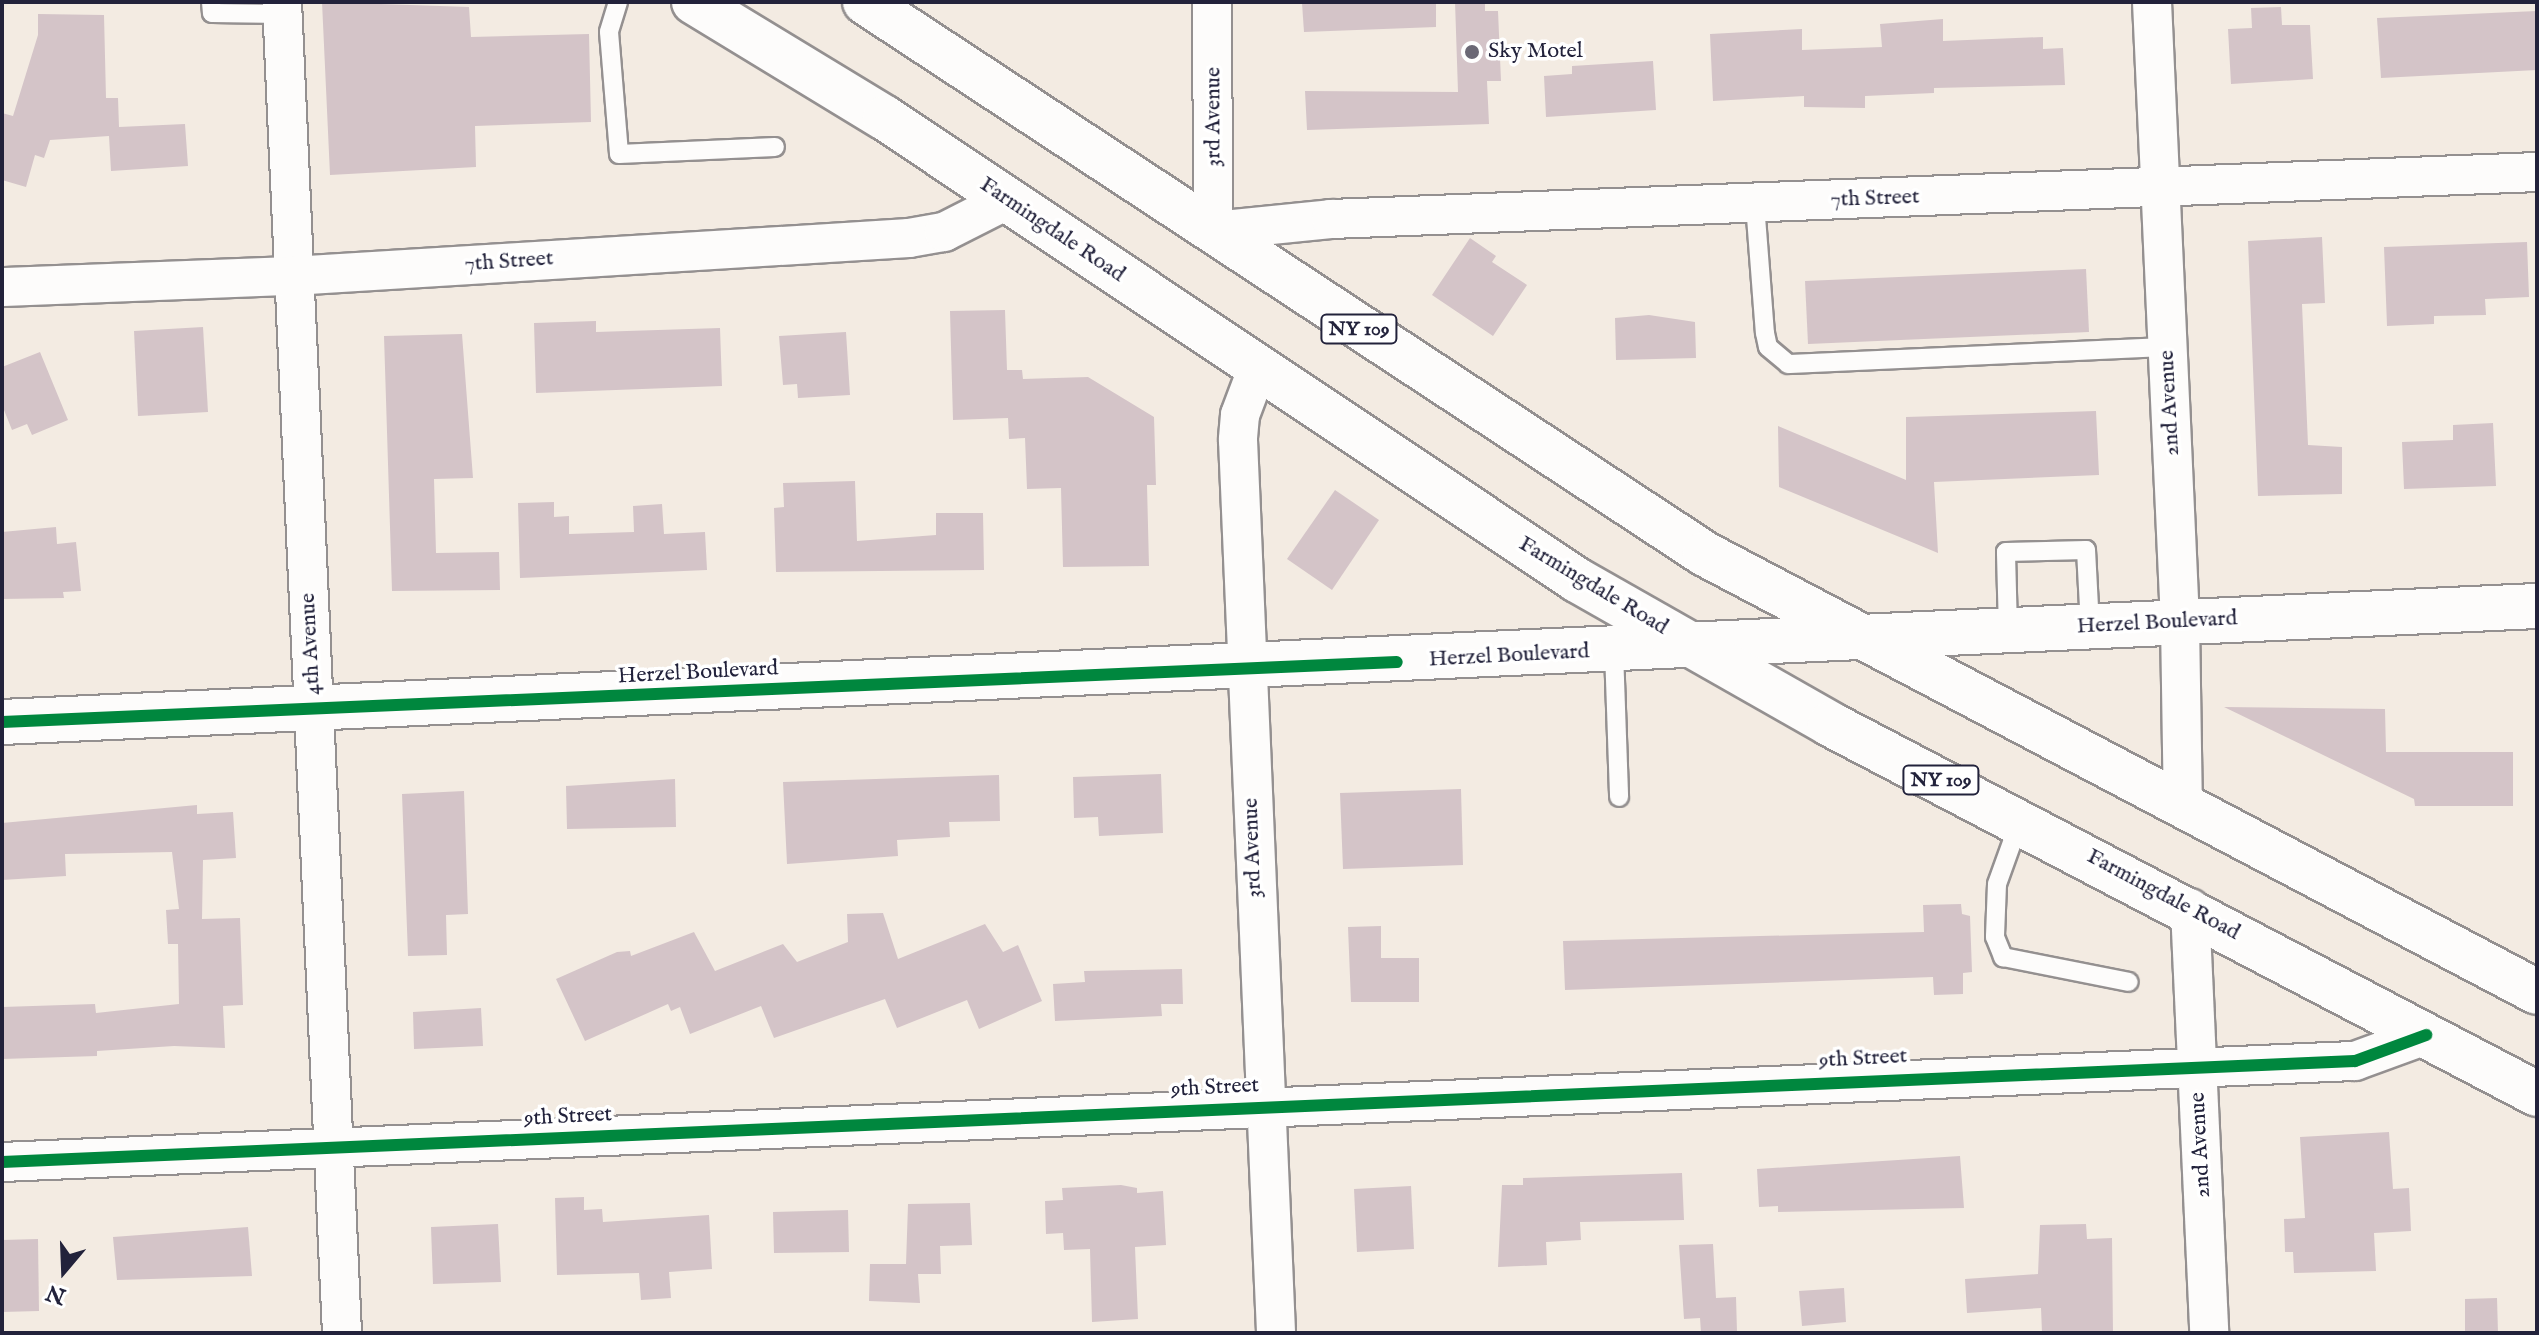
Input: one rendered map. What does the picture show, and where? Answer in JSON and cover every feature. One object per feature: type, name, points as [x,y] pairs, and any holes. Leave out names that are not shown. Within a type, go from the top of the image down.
[{"type":"main road","name":"Farmingdale Road","points":[[694,2],[1007,200],[1577,580],[1830,724],[2190,908],[2537,1094]]},
{"type":"main road","name":"NY 109","points":[[865,2],[1619,501],[1863,639],[2537,992]]},
{"type":"main road","name":"Herzel Boulevard","points":[[2,722],[1245,668],[2537,606]]},
{"type":"street","name":"3rd Avenue","points":[[1212,2],[1213,231]]},
{"type":"street","name":"2nd Avenue","points":[[2152,2],[2180,622],[2183,805]]},
{"type":"street","name":"4th Avenue","points":[[282,8],[342,1333]]},
{"type":"street","name":"7th Street","points":[[1213,231],[1331,219],[2537,172]]},
{"type":"street","name":"7th Street","points":[[2,287],[292,276],[909,238],[944,232],[1007,200]]},
{"type":"street","name":"3rd Avenue","points":[[1258,367],[1238,428],[1245,668],[1276,1333]]},
{"type":"street","name":"2nd Avenue","points":[[2190,908],[2209,1333]]},
{"type":"street","name":"9th Street","points":[[2,1162],[2197,1064],[2355,1061],[2426,1035]]},
{"type":"lane","points":[[211,2],[212,13],[282,8]]},
{"type":"lane","points":[[618,2],[609,32],[619,154],[775,147]]},
{"type":"lane","points":[[1755,204],[1765,333],[1768,347],[1788,364],[2167,347]]},
{"type":"lane","points":[[2008,630],[2006,552],[2086,550],[2090,626]]},
{"type":"lane","points":[[1614,651],[1619,797]]},
{"type":"lane","points":[[2020,820],[1997,884],[1995,937],[2003,957],[2129,982]]},
{"type":"building","points":[[322,2],[469,7],[471,37],[589,34],[591,122],[475,126],[476,167],[330,175]]},
{"type":"building","points":[[1436,2],[1436,27],[1304,32],[1302,3]]},
{"type":"building","name":"Sky Motel","points":[[1455,2],[1485,2],[1485,11],[1498,11],[1501,81],[1487,81],[1489,124],[1307,130],[1305,91],[1458,92]]},
{"type":"building","points":[[2281,7],[2282,25],[2310,25],[2313,79],[2231,84],[2228,29],[2252,28],[2251,8]]},
{"type":"building","points":[[2537,11],[2537,70],[2381,78],[2377,18]]},
{"type":"building","points":[[38,14],[104,15],[106,98],[118,98],[119,127],[185,124],[188,166],[111,171],[109,136],[50,140],[44,158],[35,155],[26,187],[2,180],[2,113],[13,116],[38,35]]},
{"type":"building","points":[[1943,19],[1943,41],[2043,37],[2043,49],[2063,48],[2065,85],[1934,88],[1934,93],[1865,96],[1865,108],[1804,107],[1804,96],[1713,101],[1710,34],[1802,29],[1802,50],[1882,47],[1880,24]]},
{"type":"building","points":[[1653,61],[1656,110],[1546,117],[1544,76],[1572,74],[1572,66]]},
{"type":"building","points":[[2322,237],[2325,303],[2302,304],[2308,445],[2342,447],[2342,494],[2258,496],[2248,241]]},
{"type":"building","points":[[1470,238],[1496,256],[1492,262],[1527,285],[1493,336],[1432,295]]},
{"type":"building","points":[[2527,242],[2529,297],[2485,299],[2486,315],[2434,316],[2434,324],[2387,326],[2384,247]]},
{"type":"building","points":[[2086,269],[2089,332],[1808,344],[1805,281]]},
{"type":"building","points":[[1005,310],[1007,370],[1022,370],[1023,379],[1088,377],[1154,417],[1156,485],[1147,485],[1149,566],[1063,567],[1061,488],[1027,489],[1025,438],[1009,439],[1008,418],[953,420],[950,311]]},
{"type":"building","points":[[1649,315],[1695,322],[1696,358],[1616,360],[1615,318]]},
{"type":"building","points":[[596,321],[596,332],[720,328],[722,386],[536,393],[534,323]]},
{"type":"building","points":[[203,327],[208,412],[138,416],[134,331]]},
{"type":"building","points":[[846,332],[850,395],[798,398],[797,384],[783,385],[779,336]]},
{"type":"building","points":[[462,334],[473,478],[434,479],[436,553],[499,552],[500,590],[392,591],[384,336]]},
{"type":"building","points":[[40,352],[68,420],[32,435],[27,424],[12,430],[2,405],[2,367]]},
{"type":"building","points":[[2096,411],[2099,475],[1934,482],[1938,553],[1779,487],[1778,426],[1906,480],[1906,417]]},
{"type":"building","points":[[2493,423],[2496,486],[2404,489],[2402,442],[2453,440],[2453,425]]},
{"type":"building","points":[[855,481],[857,541],[936,535],[936,513],[983,513],[984,570],[776,572],[774,508],[784,507],[783,483]]},
{"type":"building","points":[[1335,490],[1379,520],[1332,590],[1287,559]]},
{"type":"building","points":[[554,502],[554,517],[569,516],[569,534],[634,532],[633,506],[662,504],[664,534],[705,532],[707,570],[520,578],[518,503]]},
{"type":"building","points":[[56,527],[57,544],[76,542],[81,591],[63,592],[64,598],[2,599],[2,532]]},
{"type":"building","points":[[2224,707],[2385,709],[2386,752],[2513,752],[2513,806],[2415,806],[2414,799]]},
{"type":"building","points":[[1161,774],[1163,833],[1099,836],[1098,817],[1074,818],[1073,777]]},
{"type":"building","points":[[999,775],[1000,821],[949,822],[950,837],[897,840],[898,856],[787,864],[783,782]]},
{"type":"building","points":[[675,779],[676,827],[567,829],[566,786]]},
{"type":"building","points":[[1461,789],[1463,865],[1343,869],[1340,793]]},
{"type":"building","points":[[464,791],[468,914],[446,915],[447,955],[408,956],[402,794]]},
{"type":"building","points":[[197,805],[197,814],[233,812],[236,858],[203,860],[202,919],[240,918],[243,1005],[223,1006],[225,1048],[174,1046],[97,1051],[97,1056],[2,1059],[2,1007],[95,1004],[96,1013],[179,1004],[178,944],[168,944],[166,910],[179,909],[172,852],[65,854],[66,876],[2,880],[2,823]]},
{"type":"building","points":[[1961,904],[1962,914],[1970,916],[1972,972],[1963,973],[1963,994],[1934,995],[1933,977],[1565,990],[1563,941],[1924,932],[1923,905]]},
{"type":"building","points":[[883,913],[898,959],[985,924],[1003,952],[1018,945],[1042,1001],[979,1029],[967,1000],[897,1028],[885,999],[774,1038],[761,1006],[690,1034],[680,1007],[671,1011],[668,1004],[585,1041],[556,979],[617,952],[630,951],[631,956],[694,932],[715,971],[783,944],[797,962],[848,942],[847,914]]},
{"type":"building","points":[[1381,926],[1381,958],[1419,958],[1419,1002],[1351,1002],[1348,927]]},
{"type":"building","points":[[1182,969],[1183,1004],[1161,1004],[1162,1016],[1055,1021],[1053,984],[1085,982],[1084,971]]},
{"type":"building","points":[[481,1008],[483,1046],[414,1049],[413,1012]]},
{"type":"building","points":[[2389,1132],[2393,1189],[2409,1188],[2411,1231],[2374,1233],[2376,1271],[2294,1273],[2293,1252],[2285,1252],[2284,1219],[2305,1218],[2300,1137]]},
{"type":"building","points":[[1960,1156],[1964,1208],[1778,1212],[1778,1206],[1759,1207],[1757,1169]]},
{"type":"building","points":[[1682,1173],[1684,1220],[1580,1222],[1581,1240],[1546,1242],[1547,1265],[1498,1267],[1502,1185],[1523,1185],[1523,1178]]},
{"type":"building","points":[[1121,1185],[1137,1188],[1137,1193],[1163,1191],[1166,1245],[1135,1247],[1138,1319],[1092,1322],[1090,1249],[1064,1250],[1063,1233],[1046,1234],[1045,1201],[1063,1200],[1062,1188]]},
{"type":"building","points":[[1411,1186],[1414,1249],[1357,1252],[1354,1189]]},
{"type":"building","points":[[584,1197],[584,1210],[602,1209],[603,1222],[709,1215],[712,1269],[669,1272],[671,1298],[641,1300],[639,1273],[557,1275],[555,1198]]},
{"type":"building","points":[[970,1203],[972,1245],[940,1246],[941,1274],[918,1274],[920,1303],[869,1301],[870,1264],[906,1264],[908,1204]]},
{"type":"building","points":[[848,1210],[849,1252],[774,1253],[773,1212]]},
{"type":"building","points":[[498,1224],[501,1282],[433,1284],[431,1227]]},
{"type":"building","points":[[2086,1224],[2087,1239],[2112,1238],[2113,1333],[2042,1333],[2041,1308],[1967,1313],[1965,1279],[2038,1274],[2040,1225]]},
{"type":"building","points":[[248,1227],[252,1276],[117,1280],[113,1237]]},
{"type":"building","points":[[38,1239],[39,1311],[2,1312],[2,1240]]},
{"type":"building","points":[[1713,1244],[1716,1298],[1736,1297],[1737,1332],[1701,1333],[1700,1318],[1684,1319],[1679,1245]]},
{"type":"building","points":[[1844,1288],[1846,1322],[1802,1326],[1799,1291]]},
{"type":"building","points":[[2497,1298],[2498,1333],[2465,1333],[2465,1299]]},
{"type":"cycle path","points":[[2,722],[1397,662]]},
{"type":"cycle path","points":[[2,1162],[2355,1061],[2426,1035]]},
{"type":"place","name":"Sky Motel","points":[[1472,52]]}]
